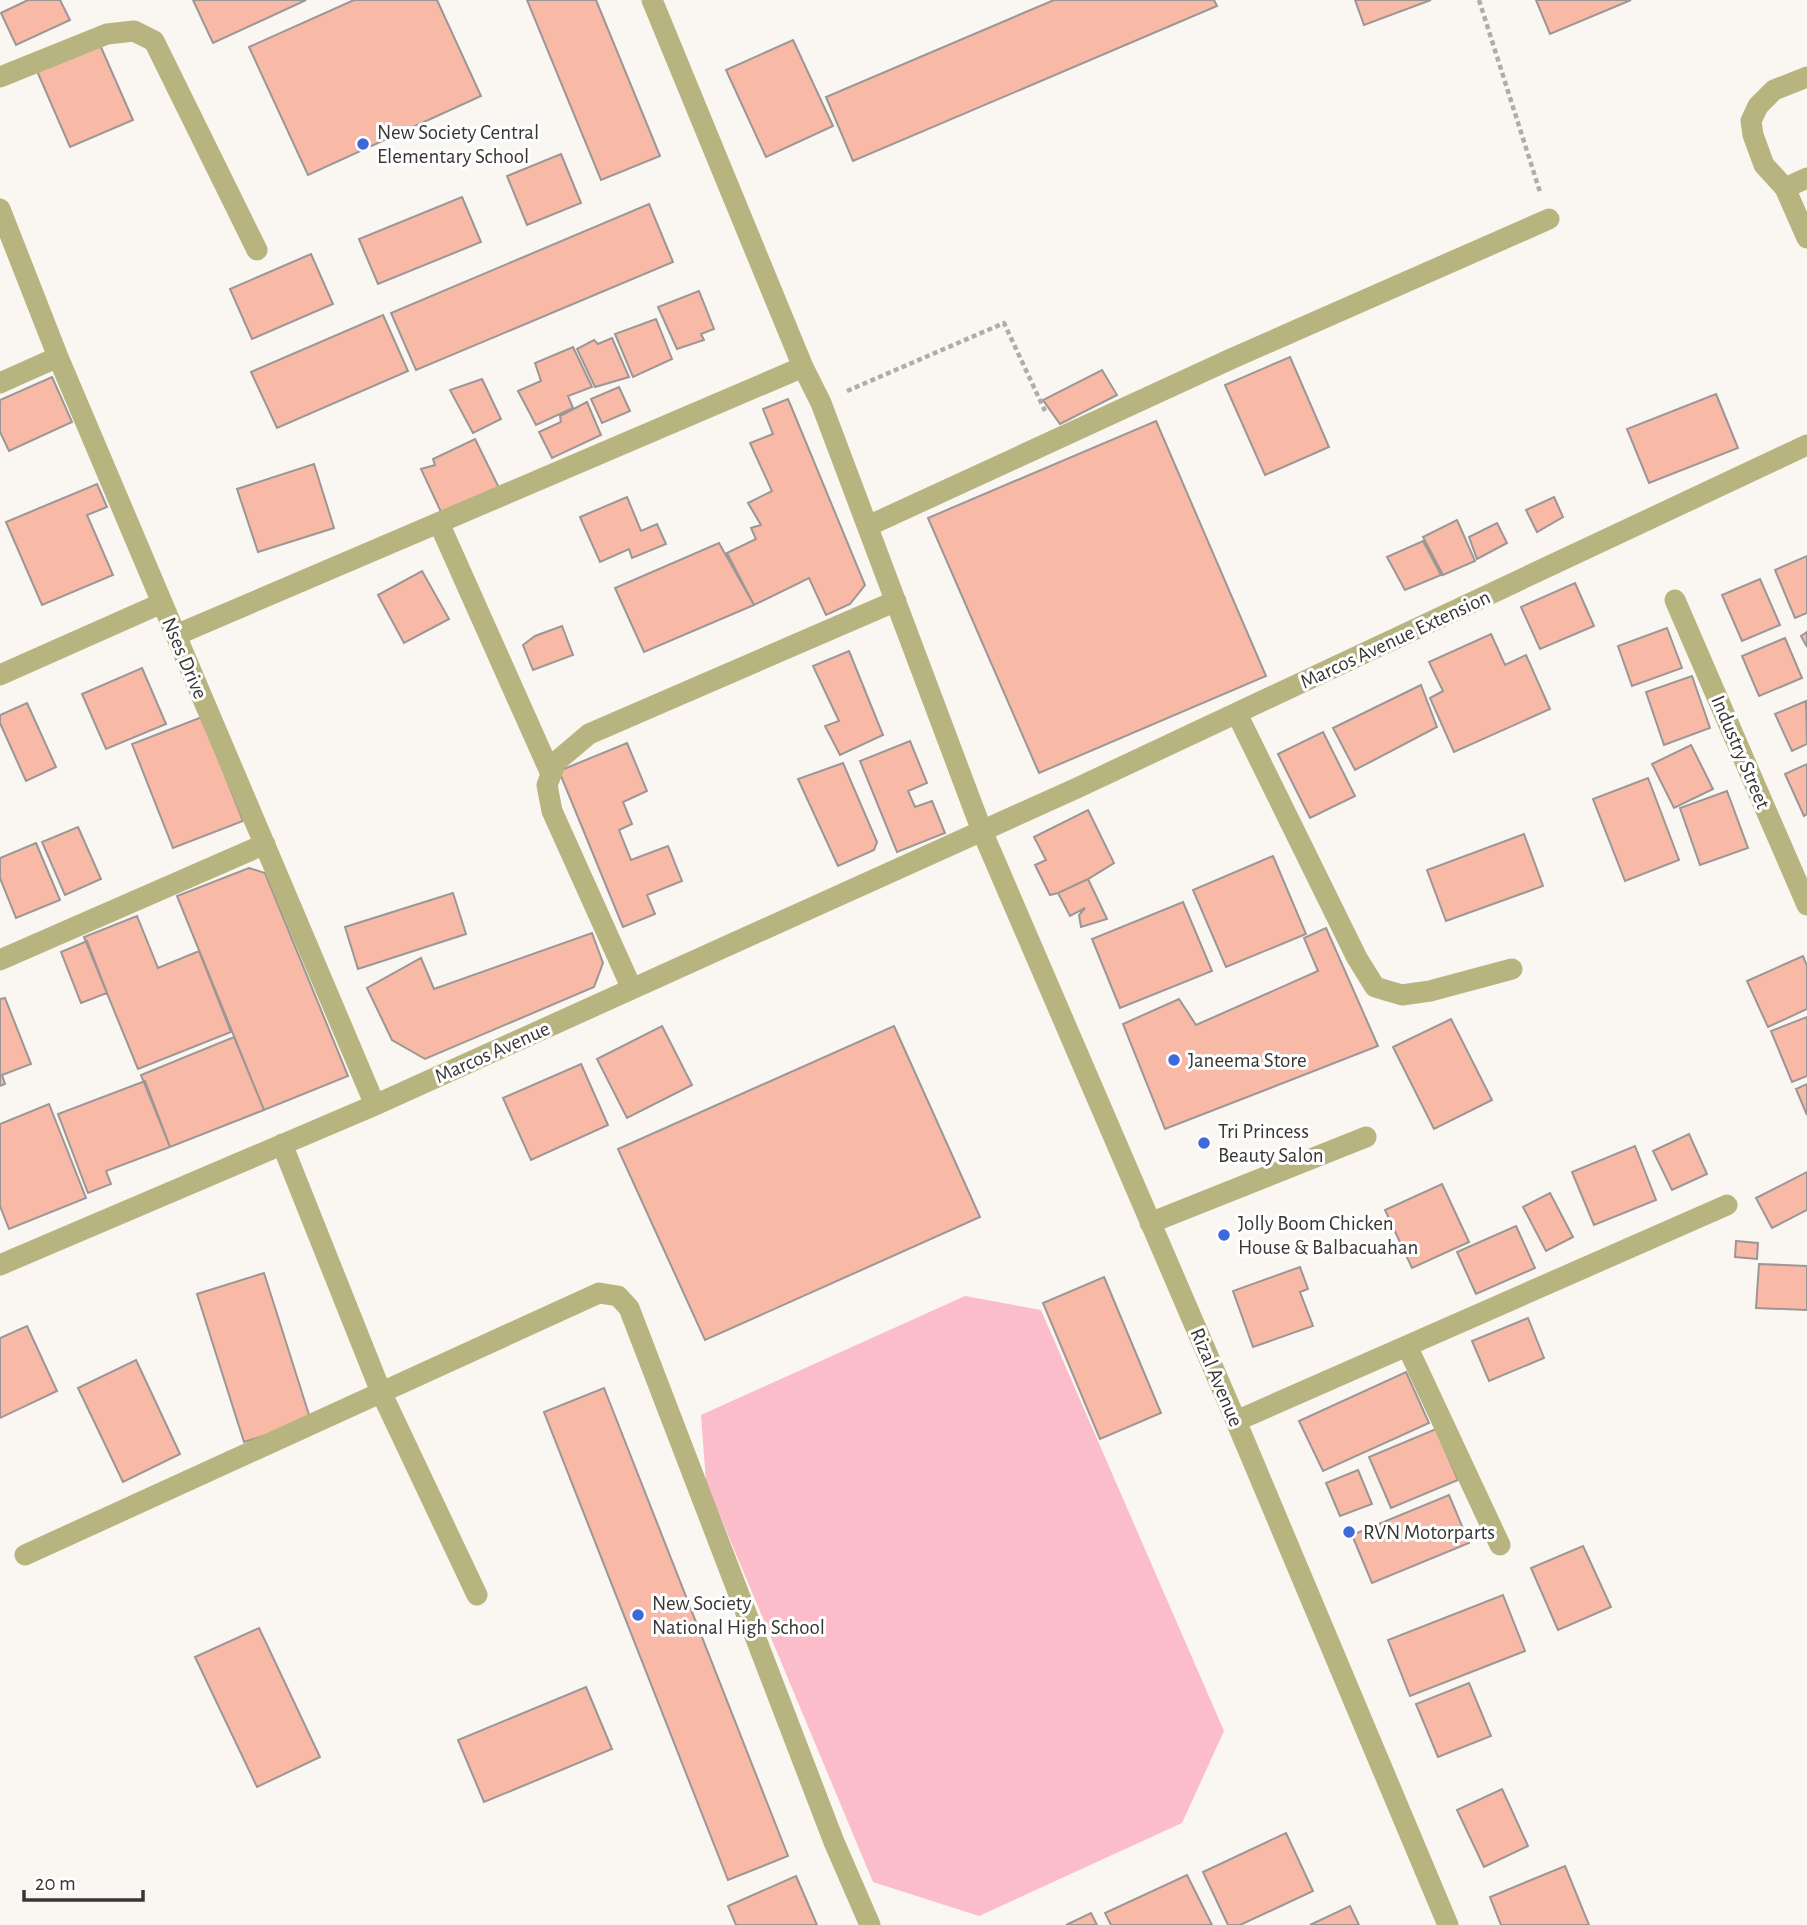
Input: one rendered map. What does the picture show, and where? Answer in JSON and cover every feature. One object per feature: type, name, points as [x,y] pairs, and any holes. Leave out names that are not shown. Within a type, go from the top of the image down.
[{"type":"street","name":"Rizal Avenue","points":[[652,0],[803,367],[821,403],[982,831],[1236,1421],[1448,1925]]},
{"type":"street","points":[[0,77],[107,34],[134,31],[154,41],[257,250]]},
{"type":"street","points":[[1807,77],[1774,90],[1758,106],[1751,121],[1764,166],[1785,188],[1807,238]]},
{"type":"street","points":[[1785,188],[1807,178]]},
{"type":"street","name":"Nses Drive","points":[[0,209],[58,357],[375,1105]]},
{"type":"street","points":[[868,526],[1233,358],[1549,219]]},
{"type":"street","points":[[0,383],[58,357]]},
{"type":"street","points":[[176,635],[803,367]]},
{"type":"street","name":"Marcos Avenue Extension","points":[[982,831],[1237,715],[1807,445]]},
{"type":"street","points":[[439,523],[551,774]]},
{"type":"street","name":"Industry Street","points":[[1675,600],[1807,905]]},
{"type":"street","points":[[632,989],[552,811],[547,785],[556,762],[589,734],[896,601]]},
{"type":"street","points":[[0,675],[162,603]]},
{"type":"street","points":[[1237,715],[1357,958],[1375,987],[1402,995],[1430,991],[1512,969]]},
{"type":"street","name":"Marcos Avenue","points":[[0,1265],[375,1105],[982,831]]},
{"type":"street","points":[[0,960],[265,844]]},
{"type":"street","points":[[1150,1223],[1366,1137]]},
{"type":"street","points":[[282,1144],[381,1392],[477,1595]]},
{"type":"street","points":[[1236,1421],[1727,1205]]},
{"type":"street","points":[[25,1555],[599,1293],[618,1296],[629,1308],[834,1842],[870,1925]]},
{"type":"street","points":[[1407,1346],[1500,1545]]},
{"type":"path","points":[[1479,0],[1549,219]]},
{"type":"path","points":[[821,403],[1004,323],[1058,438]]},
{"type":"shaded area","points":[[965,1296],[1041,1310],[1224,1731],[1182,1823],[979,1916],[873,1882],[706,1482],[701,1415]]},
{"type":"building","points":[[28,0],[60,0],[70,20],[16,45],[1,13]]},
{"type":"building","points":[[193,0],[306,0],[213,43]]},
{"type":"building","points":[[354,0],[437,0],[481,96],[308,175],[249,47]]},
{"type":"building","points":[[527,0],[596,0],[660,156],[601,180]]},
{"type":"building","points":[[1054,0],[1214,0],[1217,6],[853,161],[826,97]]},
{"type":"building","points":[[1355,0],[1431,0],[1364,25]]},
{"type":"building","points":[[1536,0],[1631,0],[1550,34]]},
{"type":"building","points":[[793,40],[833,126],[766,157],[726,70]]},
{"type":"building","points":[[100,45],[133,120],[70,147],[37,71]]},
{"type":"building","points":[[561,154],[581,203],[527,225],[507,176]]},
{"type":"building","points":[[462,197],[481,242],[378,284],[359,239]]},
{"type":"building","points":[[649,204],[673,262],[416,370],[391,313]]},
{"type":"building","points":[[311,254],[333,304],[252,339],[230,289]]},
{"type":"building","points":[[699,291],[714,329],[701,334],[704,340],[677,349],[658,307]]},
{"type":"building","points":[[383,315],[408,371],[277,428],[251,372]]},
{"type":"building","points":[[656,319],[672,359],[633,377],[615,334]]},
{"type":"building","points":[[612,338],[629,377],[595,387],[577,349],[594,340],[598,344]]},
{"type":"building","points":[[573,347],[592,387],[568,396],[573,408],[536,425],[518,391],[541,381],[535,363]]},
{"type":"building","points":[[1290,357],[1329,447],[1265,475],[1225,385]]},
{"type":"building","points":[[1102,370],[1117,395],[1060,424],[1043,400]]},
{"type":"building","points":[[52,377],[72,422],[9,451],[0,432],[0,400]]},
{"type":"building","points":[[482,379],[501,419],[473,433],[450,390]]},
{"type":"building","points":[[619,387],[630,411],[602,423],[591,399]]},
{"type":"building","points":[[1716,394],[1738,448],[1649,483],[1627,429]]},
{"type":"building","points":[[788,399],[865,585],[850,604],[826,615],[809,578],[754,605],[727,553],[756,539],[751,528],[761,525],[748,503],[772,491],[750,443],[773,434],[763,409]]},
{"type":"building","points":[[587,402],[601,435],[552,458],[539,432],[561,422],[560,416]]},
{"type":"building","points":[[1156,421],[1266,676],[1039,773],[928,518]]},
{"type":"building","points":[[475,439],[501,492],[442,514],[421,469],[435,465],[433,459]]},
{"type":"building","points":[[314,464],[334,528],[258,552],[237,489]]},
{"type":"building","points":[[97,484],[107,507],[87,515],[113,575],[42,605],[6,522]]},
{"type":"building","points":[[627,497],[641,531],[657,524],[666,544],[632,558],[629,549],[600,562],[580,517]]},
{"type":"building","points":[[1554,497],[1563,517],[1537,532],[1526,510]]},
{"type":"building","points":[[1457,520],[1475,561],[1443,575],[1423,537]]},
{"type":"building","points":[[1497,523],[1507,543],[1477,559],[1469,537]]},
{"type":"building","points":[[1423,541],[1441,575],[1405,590],[1387,557]]},
{"type":"building","points":[[719,543],[754,605],[644,652],[615,588]]},
{"type":"building","points":[[1807,556],[1807,613],[1795,618],[1775,570]]},
{"type":"building","points":[[422,571],[449,619],[404,643],[378,595]]},
{"type":"building","points":[[1760,579],[1780,625],[1742,641],[1722,595]]},
{"type":"building","points":[[1575,583],[1594,626],[1540,649],[1521,607]]},
{"type":"building","points":[[562,626],[573,655],[533,670],[523,645],[535,636]]},
{"type":"building","points":[[1667,628],[1682,668],[1632,686],[1618,646]]},
{"type":"building","points":[[1807,632],[1807,647],[1801,636]]},
{"type":"building","points":[[1491,634],[1505,665],[1526,655],[1550,709],[1454,752],[1430,698],[1443,691],[1429,662]]},
{"type":"building","points":[[1785,638],[1802,678],[1759,696],[1742,656]]},
{"type":"building","points":[[849,651],[883,735],[840,755],[825,726],[839,721],[813,666]]},
{"type":"building","points":[[142,668],[166,724],[106,749],[82,694]]},
{"type":"building","points":[[1692,676],[1710,728],[1664,745],[1646,692]]},
{"type":"building","points":[[1421,685],[1437,727],[1355,770],[1333,728]]},
{"type":"building","points":[[1806,701],[1807,744],[1792,751],[1775,714]]},
{"type":"building","points":[[27,703],[56,767],[26,781],[0,723],[0,715]]},
{"type":"building","points":[[202,717],[243,821],[173,848],[132,744]]},
{"type":"building","points":[[1323,732],[1355,796],[1310,818],[1278,754]]},
{"type":"building","points":[[910,741],[927,783],[908,791],[915,807],[932,801],[945,833],[897,852],[860,761]]},
{"type":"building","points":[[627,743],[647,791],[623,802],[632,824],[619,830],[631,860],[668,846],[682,881],[647,895],[655,914],[623,927],[559,771]]},
{"type":"building","points":[[1691,745],[1713,789],[1674,808],[1652,764]]},
{"type":"building","points":[[843,763],[877,842],[874,850],[838,866],[798,779]]},
{"type":"building","points":[[1807,764],[1807,814],[1804,816],[1785,774]]},
{"type":"building","points":[[1648,778],[1679,860],[1625,881],[1593,799]]},
{"type":"building","points":[[1727,791],[1748,848],[1700,865],[1680,808]]},
{"type":"building","points":[[1088,810],[1114,863],[1088,879],[1050,895],[1035,865],[1046,860],[1034,837]]},
{"type":"building","points":[[78,827],[101,879],[65,895],[42,842]]},
{"type":"building","points":[[1524,834],[1543,886],[1446,921],[1427,870]]},
{"type":"building","points":[[36,843],[60,900],[16,918],[0,878],[0,858]]},
{"type":"building","points":[[1273,856],[1306,934],[1226,967],[1193,890]]},
{"type":"building","points":[[249,868],[265,873],[348,1076],[264,1110],[177,896]]},
{"type":"building","points":[[1088,879],[1107,919],[1081,927],[1079,915],[1085,908],[1070,916],[1058,893]]},
{"type":"building","points":[[453,893],[466,934],[358,969],[345,927]]},
{"type":"building","points":[[1183,902],[1212,971],[1120,1008],[1092,939]]},
{"type":"building","points":[[137,916],[158,968],[199,951],[231,1032],[138,1069],[84,937]]},
{"type":"building","points":[[1326,928],[1378,1046],[1165,1129],[1123,1024],[1179,999],[1196,1025],[1318,971],[1304,938]]},
{"type":"building","points":[[592,933],[603,963],[594,987],[425,1059],[392,1040],[367,988],[421,958],[434,989]]},
{"type":"building","points":[[87,941],[107,993],[81,1003],[61,952]]},
{"type":"building","points":[[1803,956],[1807,966],[1807,1009],[1768,1027],[1747,981]]},
{"type":"building","points":[[5,998],[31,1064],[2,1075],[5,1084],[0,1086],[0,999]]},
{"type":"building","points":[[1807,1017],[1807,1076],[1792,1082],[1771,1031]]},
{"type":"building","points":[[1451,1019],[1492,1100],[1434,1129],[1393,1047]]},
{"type":"building","points":[[662,1026],[692,1085],[627,1118],[597,1059]]},
{"type":"building","points":[[894,1026],[980,1217],[705,1340],[618,1149]]},
{"type":"building","points":[[234,1037],[264,1110],[170,1147],[141,1075]]},
{"type":"building","points":[[581,1064],[608,1125],[531,1160],[503,1098]]},
{"type":"building","points":[[145,1081],[170,1147],[106,1171],[111,1184],[88,1193],[58,1114]]},
{"type":"building","points":[[1807,1084],[1807,1115],[1796,1089]]},
{"type":"building","points":[[49,1104],[86,1198],[9,1229],[0,1206],[0,1124]]},
{"type":"building","points":[[1689,1134],[1707,1174],[1672,1190],[1653,1151]]},
{"type":"building","points":[[1635,1146],[1656,1200],[1594,1225],[1572,1172]]},
{"type":"building","points":[[1807,1172],[1807,1210],[1772,1228],[1756,1198]]},
{"type":"building","points":[[1442,1184],[1469,1242],[1412,1268],[1385,1210]]},
{"type":"building","points":[[1550,1193],[1573,1237],[1546,1251],[1523,1207]]},
{"type":"building","points":[[1516,1226],[1535,1268],[1476,1294],[1457,1252]]},
{"type":"building","points":[[1736,1241],[1758,1243],[1757,1259],[1735,1257]]},
{"type":"building","points":[[1759,1264],[1807,1266],[1807,1310],[1756,1308]]},
{"type":"building","points":[[1300,1267],[1308,1289],[1300,1292],[1313,1326],[1253,1347],[1233,1291]]},
{"type":"building","points":[[264,1273],[311,1421],[244,1442],[197,1294]]},
{"type":"building","points":[[1104,1277],[1161,1413],[1100,1439],[1043,1303]]},
{"type":"building","points":[[1528,1318],[1544,1358],[1489,1381],[1472,1341]]},
{"type":"building","points":[[27,1326],[57,1391],[0,1418],[0,1338]]},
{"type":"building","points":[[136,1360],[180,1454],[123,1482],[78,1388]]},
{"type":"building","points":[[1406,1372],[1429,1423],[1323,1471],[1299,1421]]},
{"type":"building","points":[[604,1388],[788,1856],[728,1880],[544,1412]]},
{"type":"building","points":[[1436,1429],[1458,1480],[1391,1508],[1369,1457]]},
{"type":"building","points":[[1358,1470],[1372,1504],[1340,1516],[1326,1483]]},
{"type":"building","points":[[1449,1495],[1469,1543],[1372,1583],[1352,1535]]},
{"type":"building","points":[[1583,1546],[1611,1607],[1558,1630],[1531,1568]]},
{"type":"building","points":[[1503,1595],[1525,1651],[1410,1696],[1388,1640]]},
{"type":"building","points":[[259,1628],[320,1757],[257,1787],[195,1657]]},
{"type":"building","points":[[1469,1683],[1491,1736],[1438,1757],[1416,1704]]},
{"type":"building","points":[[586,1687],[612,1749],[484,1802],[458,1740]]},
{"type":"building","points":[[1502,1789],[1528,1846],[1484,1867],[1457,1810]]},
{"type":"building","points":[[1286,1833],[1313,1891],[1240,1925],[1228,1925],[1203,1872]]},
{"type":"building","points":[[1565,1866],[1589,1925],[1501,1925],[1490,1897]]},
{"type":"building","points":[[1187,1875],[1212,1925],[1111,1925],[1105,1913]]},
{"type":"building","points":[[796,1876],[817,1925],[736,1925],[728,1906]]},
{"type":"building","points":[[1350,1906],[1359,1925],[1310,1925]]},
{"type":"building","points":[[1091,1913],[1097,1925],[1066,1925]]},
{"type":"place","name":"New Society Central Elementary School","points":[[363,144]]},
{"type":"place","name":"Janeema Store","points":[[1174,1060]]},
{"type":"place","name":"Tri Princess Beauty Salon","points":[[1204,1143]]},
{"type":"place","name":"Jolly Boom Chicken House & Balbacuahan","points":[[1224,1235]]},
{"type":"place","name":"RVN Motorparts","points":[[1349,1532]]},
{"type":"place","name":"New Society National High School","points":[[638,1615]]}]
